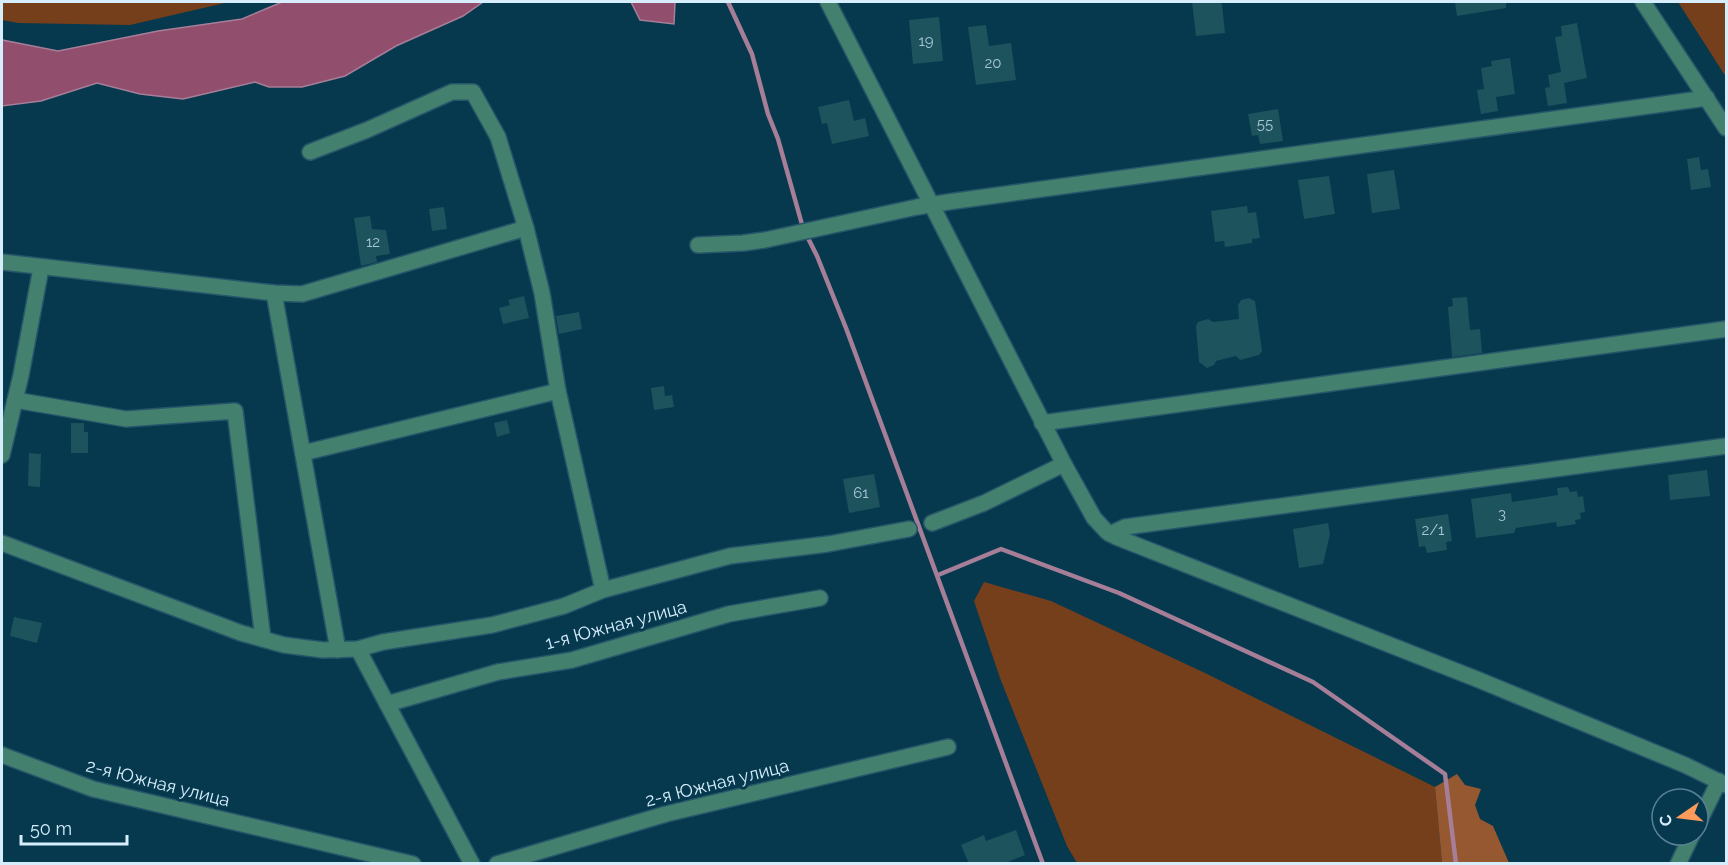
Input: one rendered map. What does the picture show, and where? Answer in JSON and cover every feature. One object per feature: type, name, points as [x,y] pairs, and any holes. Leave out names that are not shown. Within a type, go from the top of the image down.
[{"type":"street","points":[[828,2],[1042,423],[1100,526],[1110,534],[1479,680],[1685,765],[1723,783],[1710,804]]},
{"type":"street","points":[[1643,2],[1726,128]]},
{"type":"street","points":[[310,152],[367,130],[452,92],[473,92],[498,137],[526,228],[542,293],[558,391],[603,590]]},
{"type":"street","points":[[698,245],[765,240],[931,205],[1707,98]]},
{"type":"street","points":[[2,262],[274,293],[302,294],[526,228]]},
{"type":"street","points":[[2,453],[41,268]]},
{"type":"street","points":[[274,293],[338,650]]},
{"type":"street","points":[[1042,423],[1726,329]]},
{"type":"street","points":[[303,453],[558,391]]},
{"type":"street","points":[[15,400],[126,419],[235,411],[263,639]]},
{"type":"street","points":[[1110,534],[1125,527],[1726,446]]},
{"type":"street","points":[[932,523],[984,503],[1064,464]]},
{"type":"street","points":[[2,543],[86,576],[263,639],[323,650],[338,650],[358,649],[393,640],[492,625],[564,606],[603,590],[730,556],[828,544],[909,529]]},
{"type":"street","name":"1-я Южная улица","points":[[387,704],[498,672],[572,660],[729,614],[820,598]]},
{"type":"street","points":[[358,649],[472,864]]},
{"type":"street","name":"2-я Южная улица","points":[[496,864],[666,814],[948,747]]},
{"type":"street","name":"2-я Южная улица","points":[[2,755],[93,789],[413,864]]},
{"type":"street","points":[[1678,864],[1686,847]]},
{"type":"shaded area","points":[[2,2],[229,2],[130,25],[18,23],[2,20]]},
{"type":"shaded area","points":[[282,2],[483,2],[463,16],[396,46],[345,76],[302,87],[269,87],[255,82],[183,99],[140,94],[97,83],[41,101],[2,106],[2,40],[58,51],[158,31],[242,19]]},
{"type":"shaded area","points":[[631,2],[675,2],[674,24],[640,20]]},
{"type":"shaded area","points":[[1678,2],[1726,2],[1726,77]]},
{"type":"shaded area","points":[[984,582],[1051,601],[1205,673],[1435,787],[1442,863],[1077,863],[1067,846],[1000,678],[974,601]]},
{"type":"shaded area","points":[[1457,774],[1465,785],[1481,789],[1475,805],[1480,819],[1493,826],[1509,863],[1442,863],[1435,787]]},
{"type":"building","points":[[1192,2],[1222,4],[1225,33],[1196,36]]},
{"type":"building","points":[[1455,2],[1506,2],[1506,8],[1457,16]]},
{"type":"building","points":[[939,17],[943,61],[913,64],[909,20]]},
{"type":"building","points":[[1577,23],[1587,78],[1564,83],[1567,103],[1548,106],[1545,88],[1550,87],[1548,75],[1561,72],[1555,37],[1562,36],[1561,26]]},
{"type":"building","points":[[986,25],[989,46],[1011,43],[1016,80],[976,85],[968,27]]},
{"type":"building","points":[[1510,58],[1515,94],[1496,97],[1498,111],[1481,114],[1477,90],[1484,89],[1481,68],[1492,66],[1491,61]]},
{"type":"building","points":[[849,100],[854,121],[865,118],[869,136],[832,144],[827,123],[822,124],[818,107]]},
{"type":"building","points":[[1278,109],[1283,141],[1260,144],[1258,135],[1252,136],[1248,114]]},
{"type":"building","points":[[1699,157],[1701,170],[1708,169],[1711,187],[1691,190],[1687,159]]},
{"type":"building","points":[[1394,170],[1400,209],[1372,213],[1367,174]]},
{"type":"building","points":[[1329,176],[1335,214],[1304,219],[1298,180]]},
{"type":"building","points":[[1247,206],[1248,213],[1256,212],[1260,238],[1252,239],[1252,243],[1225,247],[1224,241],[1215,242],[1211,211]]},
{"type":"building","points":[[444,207],[447,229],[432,231],[429,209]]},
{"type":"building","points":[[370,216],[372,229],[386,230],[390,254],[376,256],[377,262],[361,266],[354,218]]},
{"type":"building","points":[[524,296],[529,318],[503,324],[499,308],[510,305],[508,300]]},
{"type":"building","points":[[1467,297],[1470,330],[1480,329],[1482,353],[1452,357],[1448,307],[1453,306],[1452,298]]},
{"type":"building","points":[[1249,298],[1255,301],[1262,351],[1259,355],[1240,360],[1236,356],[1216,361],[1214,365],[1207,368],[1199,362],[1196,326],[1198,322],[1208,319],[1213,322],[1239,319],[1238,305],[1241,300]]},
{"type":"building","points":[[579,312],[582,329],[559,334],[556,316]]},
{"type":"building","points":[[664,386],[665,396],[672,395],[674,407],[654,410],[651,388]]},
{"type":"building","points":[[507,420],[510,433],[497,437],[494,423]]},
{"type":"building","points":[[71,423],[84,423],[84,432],[88,432],[88,453],[71,453]]},
{"type":"building","points":[[29,453],[41,454],[40,487],[28,486]]},
{"type":"building","points":[[1707,470],[1710,496],[1670,500],[1668,475]]},
{"type":"building","points":[[874,474],[880,507],[849,513],[843,479]]},
{"type":"building","points":[[1568,487],[1570,492],[1577,491],[1578,497],[1583,496],[1585,512],[1580,513],[1581,519],[1575,520],[1576,524],[1557,527],[1556,522],[1516,528],[1514,533],[1476,538],[1471,499],[1511,493],[1512,502],[1558,495],[1557,488]]},
{"type":"building","points":[[1448,514],[1452,541],[1446,542],[1447,550],[1427,553],[1425,546],[1419,547],[1415,519]]},
{"type":"building","points":[[1328,523],[1330,534],[1323,564],[1299,568],[1293,529]]},
{"type":"building","points":[[14,617],[42,623],[37,643],[10,636]]},
{"type":"building","points":[[1016,830],[1025,855],[1003,864],[969,864],[961,845],[984,835],[986,841]]},
{"type":"waterway","points":[[728,2],[752,54],[803,228],[817,256],[846,328],[1043,864]]},
{"type":"waterway","points":[[938,575],[1001,549],[1119,593],[1313,682],[1445,774],[1456,864]]}]
